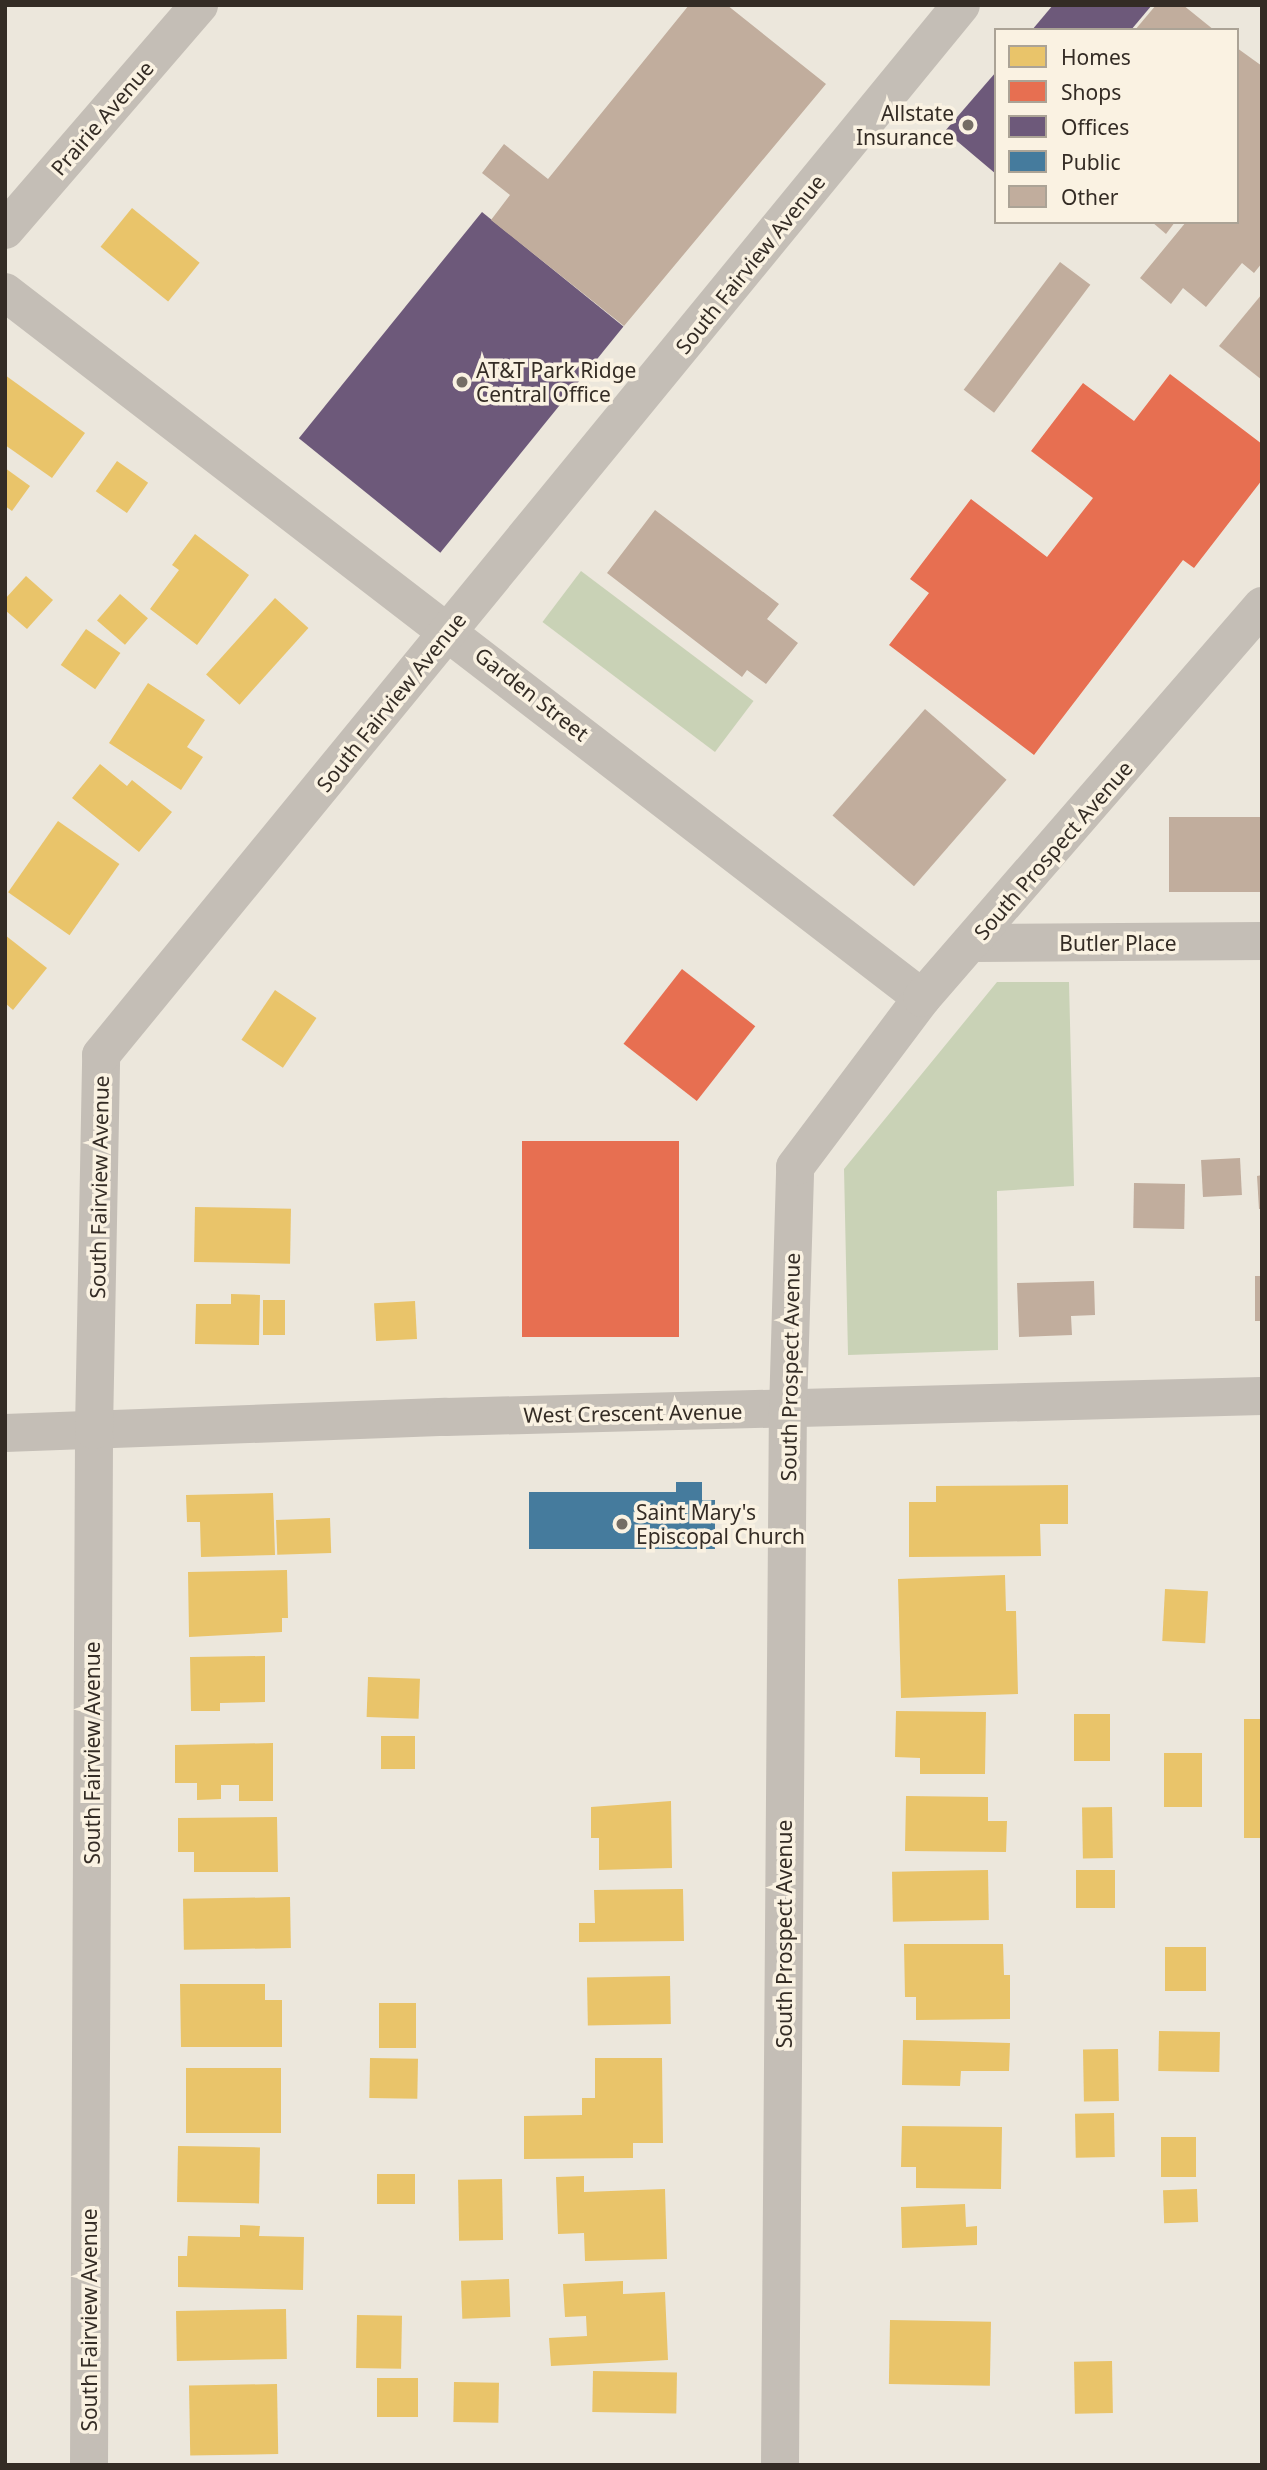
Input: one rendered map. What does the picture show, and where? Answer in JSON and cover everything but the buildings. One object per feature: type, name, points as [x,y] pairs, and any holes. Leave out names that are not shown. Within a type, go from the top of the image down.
[{"type":"street","name":"Prairie Avenue","points":[[5,230],[199,5]]},
{"type":"street","name":"South Fairview Avenue","points":[[89,2465],[94,1430],[101,1055],[961,5]]},
{"type":"street","name":"Garden Street","points":[[5,292],[450,630],[922,998]]},
{"type":"street","name":"South Prospect Avenue","points":[[780,2465],[788,1410],[795,1167],[922,998],[974,943],[1262,606]]},
{"type":"street","name":"Butler Place","points":[[974,943],[1262,941]]},
{"type":"street","name":"West Crescent Avenue","points":[[5,1433],[1262,1396]]},
{"type":"green space","points":[[581,571],[754,701],[715,752],[542,622]]},
{"type":"green space","points":[[997,982],[1069,982],[1074,1186],[997,1191],[998,1350],[848,1355],[844,1169]]},
{"type":"place","name":"Allstate Insurance","points":[[968,125]]},
{"type":"place","name":"AT&T Park Ridge Central Office","points":[[462,382]]},
{"type":"place","name":"Saint Mary's Episcopal Church","points":[[622,1524]]}]
